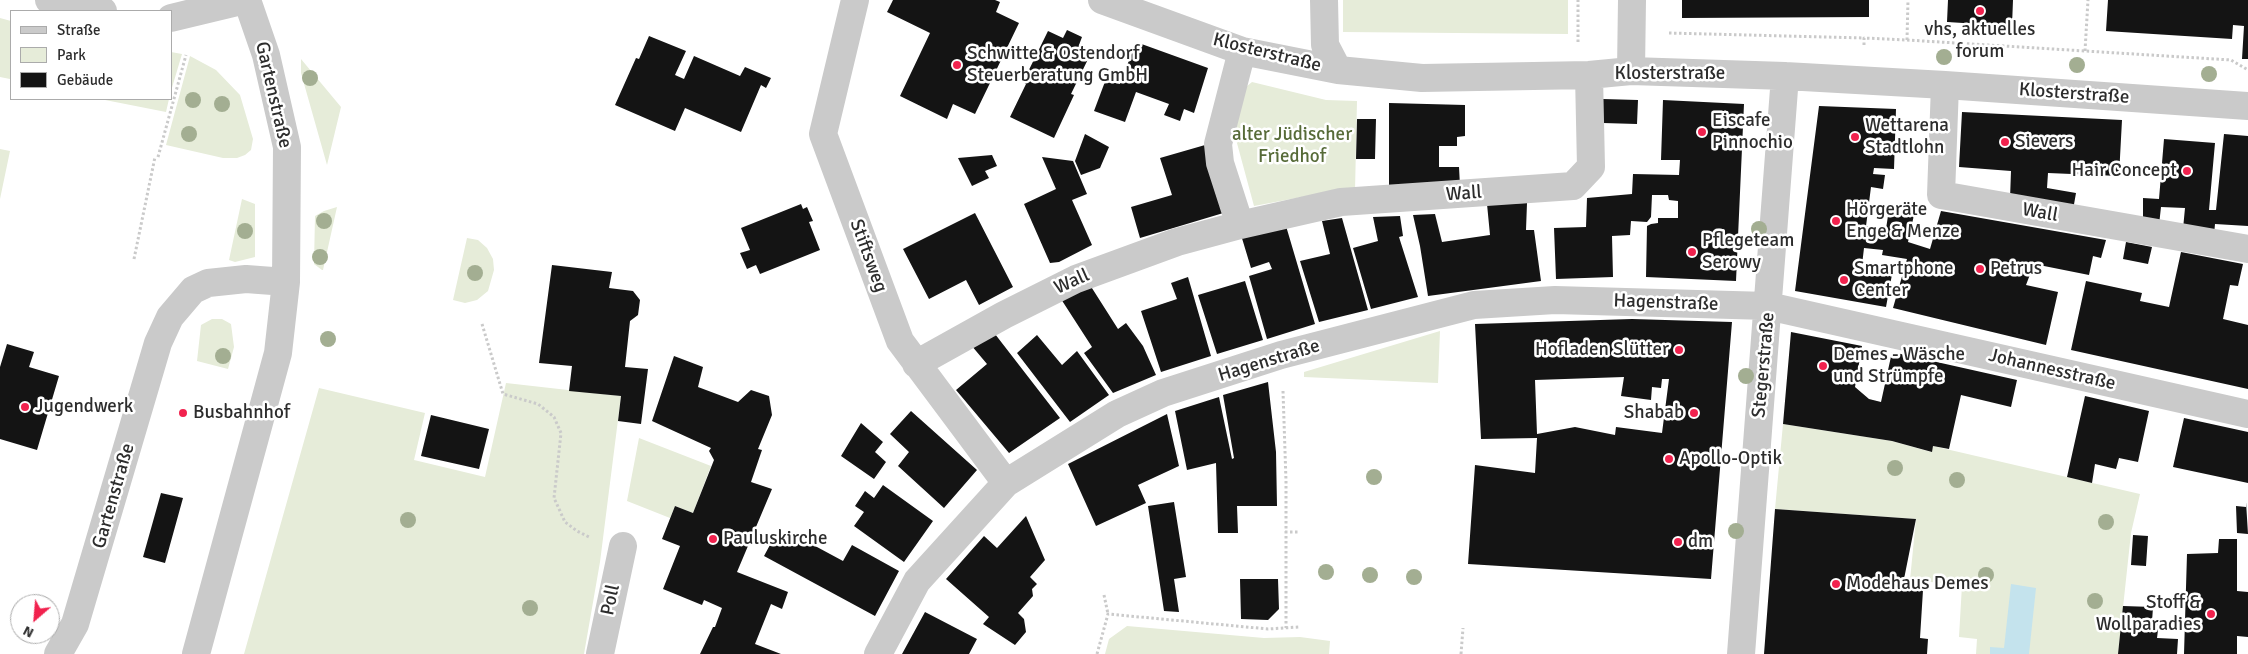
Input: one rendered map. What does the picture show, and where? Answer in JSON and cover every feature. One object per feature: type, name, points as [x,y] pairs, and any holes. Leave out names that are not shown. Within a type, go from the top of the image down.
[{"type":"street","points":[[49,0],[98,10]]},
{"type":"street","points":[[172,18],[247,0]]},
{"type":"street","name":"Gartenstraße","points":[[196,654],[278,353],[286,282],[287,147],[266,55],[247,0]]},
{"type":"street","name":"Stiftsweg","points":[[855,0],[823,134],[900,341],[1006,483]]},
{"type":"street","name":"Klosterstraße","points":[[1102,0],[1242,51],[1338,70],[1422,78],[1589,75],[1631,59],[1785,76],[2248,106]]},
{"type":"street","points":[[1324,0],[1325,45],[1338,70]]},
{"type":"street","points":[[1631,59],[1632,0]]},
{"type":"street","points":[[1240,225],[1220,163],[1218,144],[1242,51]]},
{"type":"street","name":"Wall","points":[[916,364],[1004,315],[1076,279],[1177,242],[1240,225],[1341,202],[1573,186],[1591,168],[1589,75]]},
{"type":"street","name":"Stegerstraße","points":[[1741,654],[1785,76]]},
{"type":"street","name":"Wall","points":[[1945,85],[1941,195],[2248,250]]},
{"type":"street","name":"Gartenstraße","points":[[58,654],[75,624],[83,600],[158,343],[170,318],[193,290],[208,283],[246,279],[286,282]]},
{"type":"street","name":"Hagenstraße","points":[[878,654],[917,581],[1006,483],[1125,411],[1163,393],[1281,355],[1474,305],[1555,300],[1768,306]]},
{"type":"street","name":"Johannesstraße","points":[[1768,306],[2248,414]]},
{"type":"street","name":"Poll","points":[[600,654],[623,546]]},
{"type":"path","points":[[1578,0],[1578,45],[1631,59]]},
{"type":"path","points":[[2085,51],[2088,0]]},
{"type":"path","points":[[1669,34],[1864,38]]},
{"type":"path","points":[[1907,40],[2231,60],[2248,70]]},
{"type":"path","points":[[134,259],[156,157],[186,55]]},
{"type":"path","points":[[482,324],[503,394],[538,404],[554,417],[562,433],[554,498],[565,522],[588,537],[623,546]]},
{"type":"path","points":[[1281,355],[1286,480],[1286,628]]},
{"type":"path","points":[[1285,532],[1300,532]]},
{"type":"path","points":[[1097,654],[1108,614],[1104,595]]},
{"type":"path","points":[[1108,614],[1268,629],[1299,627]]},
{"type":"path","points":[[1461,654],[1463,628]]},
{"type":"green space","points":[[1343,0],[1568,0],[1568,34],[1343,32]]},
{"type":"green space","points":[[0,18],[10,21],[10,79],[0,77]]},
{"type":"green space","points":[[172,52],[182,54],[172,88]]},
{"type":"green space","points":[[190,56],[216,70],[240,95],[253,139],[251,150],[245,155],[237,158],[223,158],[166,145]]},
{"type":"green space","points":[[301,59],[341,107],[327,165],[301,73]]},
{"type":"green space","name":"alter Jüdischer Friedhof","points":[[1252,82],[1326,100],[1357,101],[1355,191],[1339,190],[1254,206],[1231,121],[1241,91]]},
{"type":"green space","points":[[105,100],[169,100],[166,112]]},
{"type":"green space","points":[[0,149],[10,151],[0,199]]},
{"type":"green space","points":[[242,199],[255,204],[255,257],[235,262],[229,260]]},
{"type":"green space","points":[[337,207],[322,270],[314,264],[315,216]]},
{"type":"green space","points":[[467,238],[478,240],[487,248],[493,259],[494,270],[488,291],[477,300],[465,303],[453,300]]},
{"type":"green space","points":[[212,319],[222,319],[231,324],[234,347],[228,369],[197,361],[201,325]]},
{"type":"green space","points":[[1440,331],[1438,383],[1304,377],[1304,372]]},
{"type":"green space","points":[[506,383],[621,396],[600,562],[584,654],[244,654],[319,388],[425,413],[414,460],[485,477]]},
{"type":"green space","points":[[1783,424],[1892,441],[1931,452],[1933,446],[2140,494],[2131,533],[2118,654],[1976,654],[1977,639],[1959,637],[1962,585],[1910,580],[1916,519],[1775,509]]},
{"type":"green space","points":[[639,438],[711,466],[693,513],[675,506],[670,518],[627,501]]},
{"type":"green space","points":[[1127,626],[1264,638],[1300,637],[1330,641],[1329,654],[1105,654],[1109,639]]},
{"type":"water","points":[[2011,584],[2036,588],[2029,654],[1990,654],[1990,647],[2004,648]]},
{"type":"building","name":"Schwitte & Ostendorf Steuerberatung GmbH","points":[[893,0],[995,0],[1000,2],[996,12],[1019,23],[975,114],[953,104],[947,119],[900,96],[930,33],[887,12]]},
{"type":"building","points":[[1682,0],[1869,0],[1869,17],[1682,18]]},
{"type":"building","name":"vhs, aktuelles forum","points":[[1948,0],[2013,0],[2012,26],[1947,22]]},
{"type":"building","points":[[2108,0],[2248,0],[2248,59],[2242,59],[2244,26],[2233,25],[2232,39],[2106,31]]},
{"type":"building","points":[[1067,30],[1082,37],[1079,45],[1092,51],[1071,94],[1074,95],[1054,138],[1010,117],[1026,84],[1023,82],[1048,31],[1063,38]]},
{"type":"building","points":[[649,36],[686,51],[675,75],[684,79],[694,56],[740,76],[745,67],[771,78],[766,88],[761,85],[741,132],[685,108],[675,131],[615,105],[636,58],[639,59]]},
{"type":"building","points":[[1136,42],[1208,68],[1194,113],[1184,109],[1180,121],[1164,115],[1169,104],[1136,92],[1125,122],[1094,111],[1106,79],[1120,84]]},
{"type":"building","points":[[1603,99],[1638,100],[1637,124],[1603,123]]},
{"type":"building","points":[[1663,100],[1744,104],[1736,281],[1646,277],[1647,226],[1658,223],[1658,218],[1678,218],[1678,201],[1669,200],[1668,195],[1652,195],[1651,217],[1647,222],[1631,221],[1630,235],[1612,236],[1613,277],[1556,279],[1554,228],[1586,227],[1587,198],[1632,194],[1633,174],[1679,175],[1680,160],[1661,160]]},
{"type":"building","points":[[1389,103],[1465,105],[1465,136],[1457,137],[1457,146],[1439,146],[1439,167],[1459,167],[1460,186],[1389,191]]},
{"type":"building","points":[[1819,106],[1896,109],[1894,169],[1874,168],[1873,174],[1885,175],[1883,189],[1871,187],[1866,226],[1886,229],[1889,209],[1914,215],[1908,242],[1930,249],[1941,211],[2106,240],[2101,258],[2093,256],[2089,275],[2034,264],[2026,285],[2058,292],[2046,345],[1893,308],[1907,259],[1882,255],[1883,250],[1864,248],[1862,265],[1893,269],[1886,307],[1795,291]]},
{"type":"building","points":[[1962,112],[2122,120],[2119,176],[2048,173],[2047,188],[2076,193],[2073,210],[2010,199],[2011,171],[1959,167]]},
{"type":"building","points":[[1357,119],[1376,119],[1375,159],[1356,159]]},
{"type":"building","points":[[1085,134],[1109,147],[1100,168],[1081,175],[1075,161]]},
{"type":"building","points":[[2224,134],[2248,136],[2248,226],[2215,224],[2214,235],[2183,229],[2185,208],[2161,207],[2159,225],[2143,222],[2143,198],[2159,199],[2164,139],[2215,143],[2209,210],[2216,210]]},
{"type":"building","points":[[1212,143],[1230,211],[1140,238],[1131,207],[1172,195],[1160,158]]},
{"type":"building","points":[[992,155],[997,166],[985,171],[989,178],[972,186],[958,158]]},
{"type":"building","points":[[1042,157],[1073,161],[1087,194],[1072,200],[1092,245],[1059,262],[1050,263],[1024,204],[1056,189]]},
{"type":"building","points":[[1527,203],[1526,230],[1534,230],[1541,281],[1428,296],[1413,215],[1435,214],[1442,242],[1490,235],[1487,204]]},
{"type":"building","points":[[801,204],[803,209],[807,207],[813,221],[809,222],[820,250],[760,274],[756,265],[747,269],[740,253],[750,250],[741,228]]},
{"type":"building","points":[[975,213],[1013,287],[979,305],[966,280],[929,299],[903,249]]},
{"type":"building","points":[[1400,216],[1403,236],[1399,237],[1418,297],[1371,309],[1353,248],[1378,241],[1373,217]]},
{"type":"building","points":[[1342,218],[1368,310],[1319,322],[1300,261],[1330,254],[1322,221]]},
{"type":"building","points":[[1286,226],[1315,324],[1267,339],[1249,276],[1272,269],[1269,262],[1251,268],[1241,235]]},
{"type":"building","points":[[2126,242],[2152,247],[2148,264],[2123,259]]},
{"type":"building","points":[[2181,252],[2243,264],[2238,286],[2230,285],[2223,319],[2248,325],[2248,389],[2071,350],[2086,281],[2142,293],[2140,301],[2169,307]]},
{"type":"building","points":[[552,265],[612,272],[609,288],[633,291],[640,300],[638,315],[630,321],[625,367],[648,369],[641,424],[618,421],[621,396],[569,391],[572,366],[539,363]]},
{"type":"building","points":[[1188,277],[1211,356],[1161,372],[1141,311],[1177,299],[1171,283]]},
{"type":"building","points":[[1245,281],[1263,340],[1217,354],[1198,295]]},
{"type":"building","points":[[1090,285],[1118,329],[1126,323],[1143,346],[1156,375],[1113,393],[1084,353],[1092,347],[1061,299]]},
{"type":"building","points":[[1632,319],[1732,322],[1711,579],[1468,564],[1475,465],[1535,473],[1537,438],[1481,439],[1475,324]],"holes":[[[1624,377],[1621,396],[1651,400],[1652,387],[1661,388],[1662,379],[1669,379],[1662,433],[1616,427],[1615,435],[1575,427],[1537,434],[1535,380]]]},
{"type":"building","points":[[1791,332],[1862,346],[1855,387],[1869,399],[1881,402],[1892,352],[2017,380],[2011,407],[1961,395],[1949,449],[1933,446],[1932,452],[1892,441],[1783,424]]},
{"type":"building","points":[[995,334],[1060,418],[1009,453],[956,390],[987,364],[971,345]]},
{"type":"building","points":[[1037,335],[1062,365],[1077,351],[1109,395],[1070,422],[1017,353]]},
{"type":"building","name":"Jugendwerk","points":[[7,344],[34,352],[29,367],[59,376],[37,450],[0,439],[0,367]]},
{"type":"building","points":[[674,356],[703,367],[698,387],[738,402],[751,390],[769,396],[772,415],[758,449],[762,450],[751,482],[772,489],[737,572],[788,592],[782,609],[771,604],[755,644],[781,654],[700,654],[713,627],[715,627],[722,608],[704,600],[702,605],[663,589],[680,546],[662,539],[675,506],[693,513],[714,460],[709,451],[711,448],[652,421]]},
{"type":"building","points":[[1268,382],[1276,452],[1277,506],[1237,506],[1238,533],[1218,533],[1216,463],[1187,470],[1175,411],[1219,397],[1232,459],[1234,458],[1223,395]]},
{"type":"building","points":[[2085,396],[2149,411],[2138,462],[2119,458],[2116,469],[2095,464],[2092,483],[2067,477]]},
{"type":"building","points":[[911,411],[977,470],[944,508],[898,466],[909,452],[890,434]]},
{"type":"building","points":[[1167,414],[1179,466],[1138,485],[1146,503],[1096,526],[1068,464]]},
{"type":"building","points":[[431,415],[489,429],[479,469],[421,456]]},
{"type":"building","points":[[2184,418],[2248,432],[2248,483],[2173,467]]},
{"type":"building","points":[[861,423],[883,442],[875,452],[886,462],[874,479],[841,456]]},
{"type":"building","points":[[883,485],[933,521],[904,562],[854,526],[864,512],[855,506],[865,491],[874,498]]},
{"type":"building","points":[[161,493],[183,498],[165,563],[143,557]]},
{"type":"building","points":[[1174,502],[1186,577],[1174,579],[1179,612],[1164,611],[1148,506]]},
{"type":"building","points":[[2246,502],[2248,534],[2237,533],[2236,506],[2246,507]]},
{"type":"building","name":"Modehaus Demes","points":[[1775,509],[1916,519],[1902,589],[1923,590],[1920,638],[1928,639],[1927,654],[1764,654]]},
{"type":"building","points":[[1026,516],[1045,560],[1030,577],[1037,584],[1032,589],[1033,596],[1018,613],[1024,619],[1026,632],[1015,645],[983,624],[989,617],[946,579],[984,536],[997,548]]},
{"type":"building","points":[[778,530],[802,543],[804,540],[843,561],[852,545],[899,571],[875,616],[764,556]]},
{"type":"building","points":[[2133,535],[2148,536],[2146,566],[2131,565]]},
{"type":"building","name":"Stoff & Wollparadies","points":[[2219,539],[2237,539],[2237,591],[2248,592],[2248,637],[2237,636],[2237,654],[2184,654],[2187,554],[2218,553]]},
{"type":"building","points":[[1240,579],[1278,579],[1279,609],[1268,620],[1241,619]]},
{"type":"building","points":[[2123,606],[2153,607],[2152,622],[2159,622],[2157,638],[2178,639],[2177,654],[2118,654]]},
{"type":"building","points":[[925,612],[977,639],[969,654],[902,654]]},
{"type":"place","name":"vhs, aktuelles forum","points":[[1980,11]]},
{"type":"place","name":"Schwitte & Ostendorf Steuerberatung GmbH","points":[[957,65]]},
{"type":"place","name":"Eiscafe Pinnochio","points":[[1702,132]]},
{"type":"place","name":"Wettarena Stadtlohn","points":[[1855,137]]},
{"type":"place","name":"Sievers","points":[[2005,142]]},
{"type":"place","name":"Hair Concept","points":[[2187,171]]},
{"type":"place","name":"Hörgeräte Enge & Menze","points":[[1836,221]]},
{"type":"place","name":"Pflegeteam Serowy","points":[[1692,252]]},
{"type":"place","name":"Petrus","points":[[1980,269]]},
{"type":"place","name":"Smartphone Center","points":[[1844,280]]},
{"type":"place","name":"Hofladen Slütter","points":[[1679,350]]},
{"type":"place","name":"Demes - Wäsche und Strümpfe","points":[[1823,366]]},
{"type":"place","name":"Jugendwerk","points":[[25,407]]},
{"type":"place","name":"Busbahnhof","points":[[183,413]]},
{"type":"place","name":"Shabab","points":[[1694,413]]},
{"type":"place","name":"Apollo-Optik","points":[[1669,459]]},
{"type":"place","name":"Pauluskirche","points":[[713,539]]},
{"type":"place","name":"dm","points":[[1678,542]]},
{"type":"place","name":"Modehaus Demes","points":[[1836,584]]},
{"type":"place","name":"Stoff & Wollparadies","points":[[2211,614]]}]
